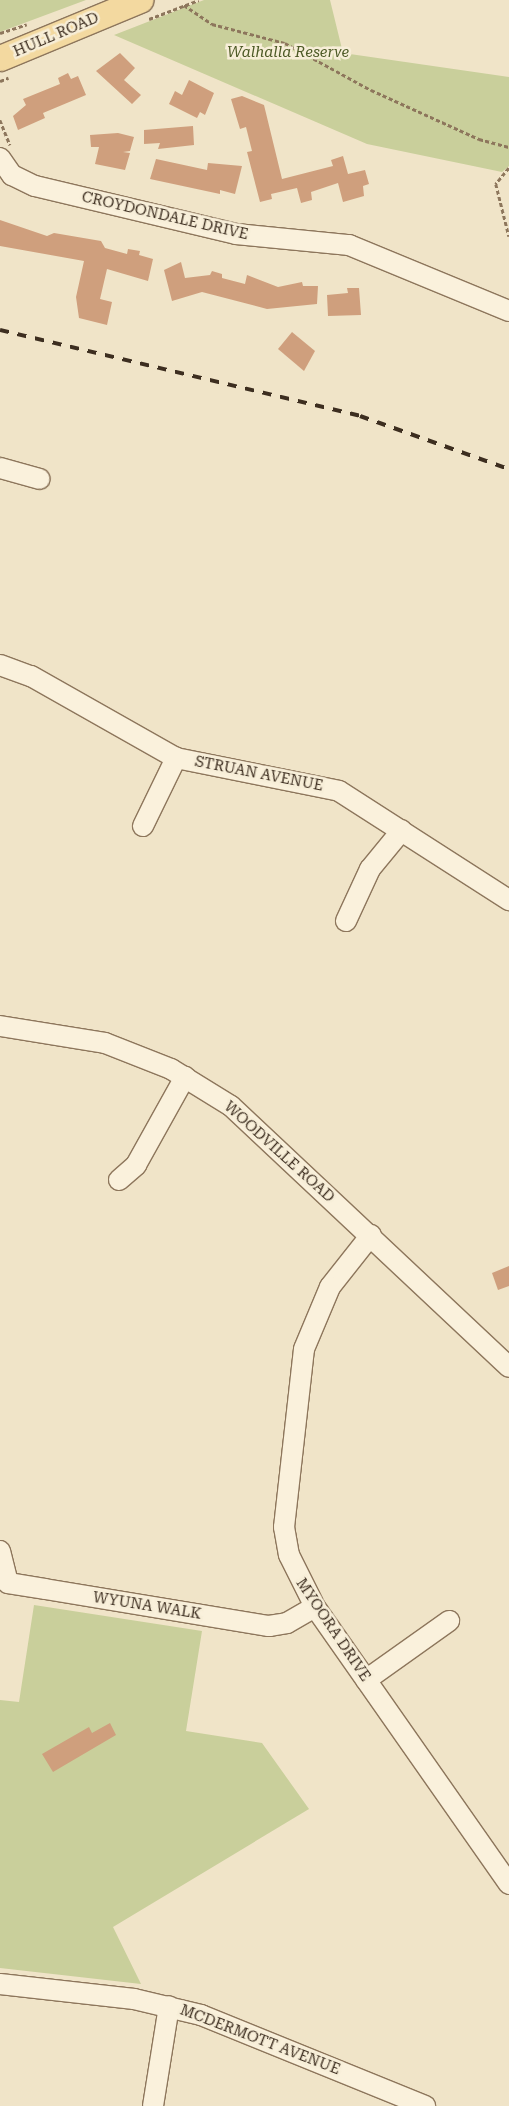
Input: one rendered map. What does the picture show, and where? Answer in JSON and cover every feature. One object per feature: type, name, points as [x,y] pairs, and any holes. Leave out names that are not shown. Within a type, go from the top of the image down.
[{"type":"main road","name":"HULL ROAD","points":[[0,58],[140,0]]},
{"type":"street","name":"CROYDONDALE DRIVE","points":[[0,158],[12,175],[35,186],[236,234],[349,245],[509,310]]},
{"type":"street","points":[[0,468],[40,479]]},
{"type":"street","name":"STRUAN AVENUE","points":[[0,665],[31,676],[176,758],[325,786],[402,830],[509,900]]},
{"type":"street","points":[[143,826],[176,758]]},
{"type":"street","points":[[346,921],[370,869],[402,830]]},
{"type":"street","name":"WOODVILLE ROAD","points":[[0,1026],[105,1043],[185,1077],[250,1122],[509,1367]]},
{"type":"street","points":[[119,1180],[136,1165],[185,1077]]},
{"type":"street","name":"MYOORA DRIVE","points":[[371,1235],[330,1287],[304,1349],[284,1527],[298,1580],[315,1607],[509,1884]]},
{"type":"street","name":"WYUNA WALK","points":[[0,1551],[8,1582],[45,1589],[269,1626],[287,1622],[315,1607]]},
{"type":"street","points":[[366,1680],[450,1621]]},
{"type":"street","name":"MCDERMOTT AVENUE","points":[[0,1984],[169,2006],[290,2049],[425,2106]]},
{"type":"street","points":[[153,2106],[169,2006]]},
{"type":"path","points":[[184,5],[212,24],[285,43],[389,98],[479,139],[509,147]]},
{"type":"path","points":[[509,168],[496,184],[509,236]]},
{"type":"green space","points":[[0,0],[86,0],[0,32]]},
{"type":"green space","name":"Walhalla Reserve","points":[[204,0],[330,0],[343,53],[509,77],[509,166],[502,172],[367,144],[114,35]]},
{"type":"green space","points":[[34,1605],[202,1631],[186,1731],[262,1743],[309,1809],[113,1927],[141,1984],[0,1968],[0,1700],[19,1702]]},
{"type":"building","points":[[120,53],[135,68],[124,80],[141,95],[132,104],[96,71]]},
{"type":"building","points":[[68,73],[71,79],[78,76],[86,95],[43,113],[45,118],[18,130],[13,116],[26,105],[23,99],[60,84],[58,78]]},
{"type":"building","points":[[189,80],[214,93],[205,115],[200,112],[197,118],[169,104],[175,91],[182,95]]},
{"type":"building","points":[[242,96],[264,105],[282,179],[333,166],[331,160],[343,156],[348,174],[365,170],[369,184],[363,186],[364,196],[343,202],[338,183],[311,192],[312,200],[301,203],[297,188],[271,194],[272,199],[260,202],[247,152],[252,151],[246,127],[240,129],[231,99]]},
{"type":"building","points":[[193,126],[194,145],[158,149],[160,143],[144,144],[144,130]]},
{"type":"building","points":[[118,133],[134,137],[130,151],[123,152],[130,153],[125,170],[95,164],[99,147],[91,147],[90,135]]},
{"type":"building","points":[[156,159],[207,170],[208,163],[242,166],[235,194],[220,190],[220,194],[150,179]]},
{"type":"building","points":[[0,220],[47,236],[54,233],[101,241],[105,248],[127,254],[128,249],[140,251],[139,255],[153,259],[148,281],[107,269],[100,299],[112,302],[107,325],[79,318],[76,297],[84,261],[0,246]]},
{"type":"building","points":[[181,262],[185,278],[210,275],[212,271],[222,274],[222,278],[245,284],[247,275],[278,287],[302,282],[303,286],[318,286],[317,304],[267,309],[202,292],[172,301],[164,270]]},
{"type":"building","points":[[347,288],[359,288],[361,315],[328,316],[327,295],[348,293]]},
{"type":"building","points":[[292,332],[315,351],[304,371],[278,349]]},
{"type":"building","points":[[509,1266],[509,1286],[498,1290],[492,1273]]},
{"type":"building","points":[[110,1723],[116,1735],[53,1772],[42,1754],[89,1727],[92,1733]]},
{"type":"railway","points":[[0,330],[360,416],[509,469]]}]
